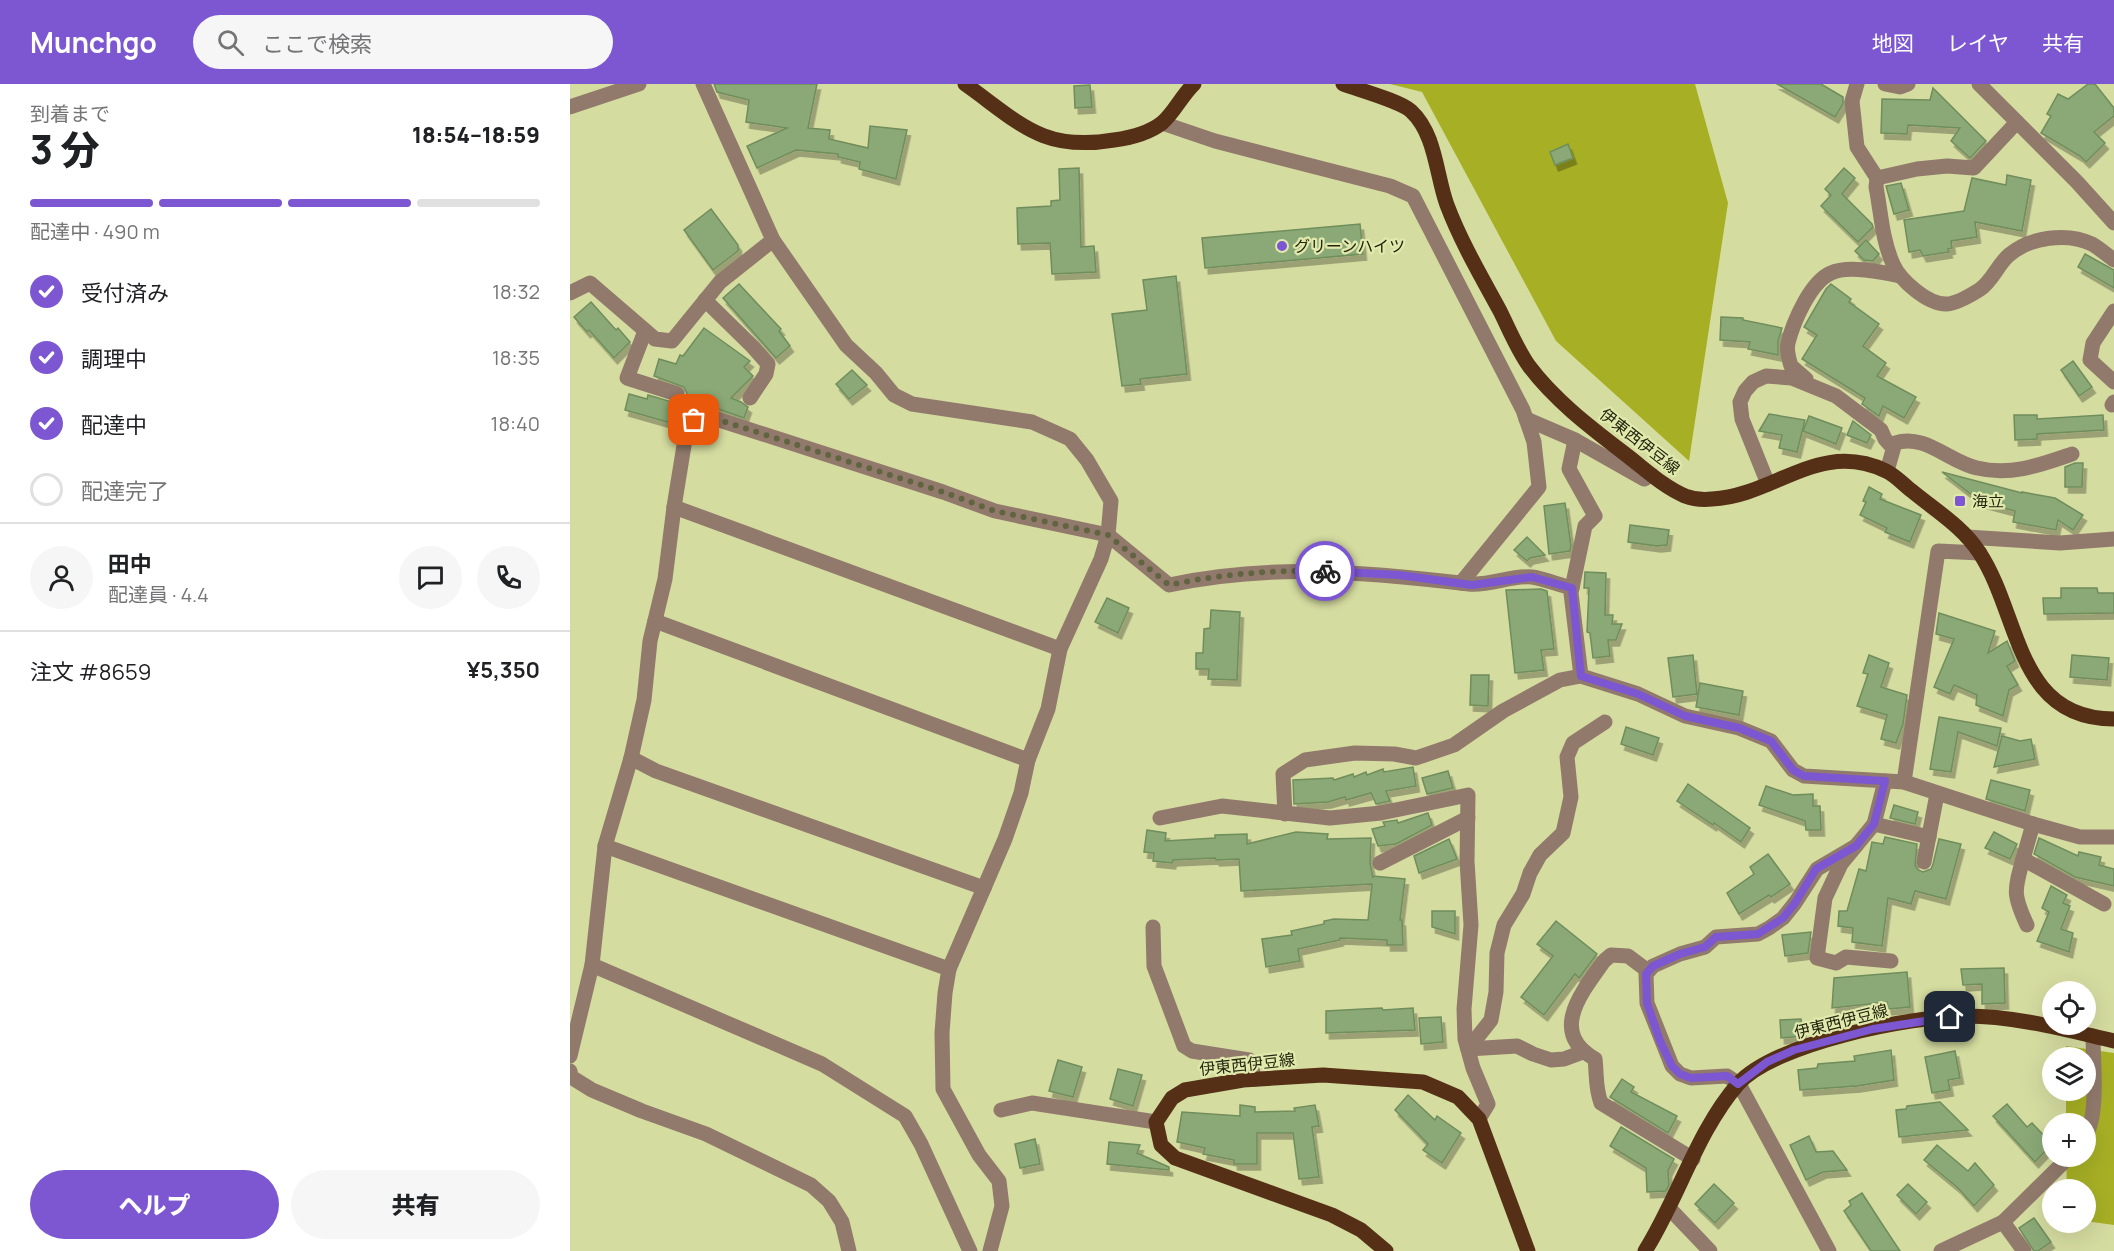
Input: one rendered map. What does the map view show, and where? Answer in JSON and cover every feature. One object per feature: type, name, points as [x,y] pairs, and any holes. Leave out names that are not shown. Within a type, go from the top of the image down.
[{"type":"main road","points":[[965,84],[1028,129],[1048,139],[1085,144],[1122,139],[1142,133],[1162,123],[1190,86]]},
{"type":"main road","name":"伊東西伊豆線","points":[[1343,84],[1408,108],[1417,117],[1426,133],[1446,202],[1462,241],[1529,365],[1561,401],[1652,475],[1688,497],[1726,498],[1829,461],[1848,461],[1887,471],[1967,537],[1980,553],[2029,669],[2052,698],[2066,709],[2083,717],[2114,719]]},
{"type":"main road","name":"伊東西伊豆線","points":[[1645,1251],[1719,1111],[1738,1084],[1767,1062],[1794,1050],[1873,1029],[1934,1018],[1966,1016],[2011,1019],[2114,1041]]},
{"type":"main road","name":"伊東西伊豆線","points":[[1156,1122],[1172,1098],[1185,1090],[1256,1079],[1323,1075],[1423,1082],[1458,1097],[1479,1119],[1528,1251]]},
{"type":"main road","points":[[1156,1122],[1161,1145],[1175,1158],[1332,1215],[1361,1230],[1386,1251]]},
{"type":"street","points":[[570,107],[639,84]]},
{"type":"street","points":[[703,84],[773,240],[846,345],[876,373],[894,394],[912,404],[1032,422],[1070,440],[1087,459],[1111,501],[1108,535],[1101,559],[1060,649],[1048,709],[1028,760],[1021,793],[1005,839],[949,969],[945,993],[942,1034],[943,1089],[979,1155],[999,1181],[1002,1206],[990,1251]]},
{"type":"street","points":[[1857,84],[1852,101],[1857,147],[1877,178],[1876,187],[1887,248],[1900,276],[1921,295],[1944,304],[1955,302],[1981,289],[2008,256],[2019,247],[2046,238],[2069,237],[2091,244],[2114,260]]},
{"type":"street","points":[[1885,84],[1900,87],[1908,84]]},
{"type":"street","points":[[1978,84],[2114,223]]},
{"type":"street","points":[[1877,178],[1927,168],[1947,166],[1974,168],[2017,122]]},
{"type":"street","points":[[1162,123],[1215,141],[1390,186],[1413,196],[1526,419],[1534,442],[1539,487],[1461,583]]},
{"type":"street","points":[[570,293],[590,283],[655,339],[672,341],[720,282],[773,240]]},
{"type":"street","points":[[1820,390],[1791,366],[1788,345],[1802,307],[1821,278],[1838,270],[1880,272],[1900,276]]},
{"type":"street","points":[[705,300],[768,364],[766,374],[750,398]]},
{"type":"street","points":[[2114,311],[2093,343],[2090,360],[2114,382]]},
{"type":"street","points":[[645,331],[627,378],[677,394]]},
{"type":"street","points":[[1768,484],[1742,418],[1740,402],[1745,391],[1753,382],[1766,376],[1792,378],[1836,396],[1881,430],[1893,448]]},
{"type":"street","points":[[570,1056],[592,965],[605,846],[631,758],[644,700],[650,641],[665,579],[687,428],[694,420],[710,417],[995,511],[1108,535],[1169,585],[1209,576],[1283,571],[1389,574],[1472,585],[1532,577],[1572,588]]},
{"type":"street","points":[[1526,419],[1575,440],[1644,479],[1652,475]]},
{"type":"street","points":[[1887,471],[1895,444],[1906,439],[1938,449],[1974,468],[2011,471],[2031,469],[2072,454]]},
{"type":"street","points":[[1575,440],[1569,469],[1595,516],[1585,526],[1572,588],[1581,676]]},
{"type":"street","points":[[674,507],[1060,649]]},
{"type":"street","points":[[1967,537],[2060,543],[2114,539]]},
{"type":"street","points":[[1904,782],[1938,551],[1980,553]]},
{"type":"street","points":[[655,621],[1028,760]]},
{"type":"street","points":[[1284,814],[1283,774],[1305,760],[1355,753],[1394,754],[1416,758],[1454,745],[1503,711],[1560,680],[1581,676],[1638,694],[1685,716],[1739,728],[1771,741],[1793,770],[1804,776],[1904,782],[2032,824],[2080,837],[2114,837]]},
{"type":"street","points":[[1468,1049],[1491,1020],[1496,992],[1497,953],[1504,925],[1523,894],[1530,873],[1540,855],[1563,832],[1571,797],[1567,757],[1574,743],[1605,722]]},
{"type":"street","points":[[631,758],[666,775],[984,888]]},
{"type":"street","points":[[1885,781],[1874,824],[1841,864],[1825,897],[1817,958],[1836,963],[1846,957],[1891,961]]},
{"type":"street","points":[[1924,862],[1937,794]]},
{"type":"street","points":[[1160,818],[1222,806],[1330,818],[1381,813],[1468,795],[1467,861],[1471,925],[1464,1009],[1465,1039],[1473,1068],[1488,1104],[1479,1119]]},
{"type":"street","points":[[1380,863],[1468,818]]},
{"type":"street","points":[[1874,824],[1929,837]]},
{"type":"street","points":[[2027,925],[2016,901],[2015,888],[2032,824]]},
{"type":"street","points":[[605,846],[949,969]]},
{"type":"street","points":[[1829,1251],[1738,1084],[1727,1076],[1691,1078],[1680,1074],[1672,1066],[1660,1041],[1647,1003],[1646,974],[1653,966],[1680,954],[1705,947],[1716,937],[1758,934],[1769,928],[1783,918],[1795,903],[1816,869],[1856,846]]},
{"type":"street","points":[[2023,859],[2103,904]]},
{"type":"street","points":[[1153,927],[1154,966],[1184,1046],[1192,1051],[1248,1060],[1256,1079]]},
{"type":"street","points":[[1648,971],[1628,956],[1611,955],[1604,961],[1574,1006],[1571,1028],[1583,1052],[1595,1059],[1596,1089],[1601,1103],[1693,1159]]},
{"type":"street","points":[[592,965],[822,1065],[905,1116],[921,1144],[970,1251]]},
{"type":"street","points":[[2092,1113],[2094,1092],[2093,1036]]},
{"type":"street","points":[[1468,1049],[1517,1046],[1551,1060],[1564,1059],[1583,1052]]},
{"type":"street","points":[[570,1071],[571,1077],[592,1090],[706,1134],[811,1185],[829,1201],[842,1222],[849,1251]]},
{"type":"street","points":[[1001,1110],[1032,1103],[1156,1122]]},
{"type":"street","points":[[1941,1251],[2003,1222],[2059,1167]]},
{"type":"street","points":[[1669,1208],[1710,1251]]},
{"type":"street","points":[[2003,1222],[2024,1251]]},
{"type":"shaded area","points":[[1390,84],[1695,84],[1728,203],[1689,461],[1556,341],[1422,92]]},
{"type":"shaded area","points":[[2096,1050],[2114,1053],[2114,1225],[2096,1223],[2096,1179],[2067,1179],[2066,1167],[2096,1167],[2096,1113],[2066,1113],[2066,1101],[2096,1101]]},
{"type":"building","points":[[714,84],[817,84],[808,128],[830,130],[829,139],[868,148],[870,126],[907,130],[896,179],[859,169],[860,162],[838,157],[838,154],[796,150],[757,168],[747,146],[787,128],[746,122],[749,100],[717,92]]},
{"type":"building","points":[[1777,84],[1821,84],[1843,97],[1843,104],[1835,117]]},
{"type":"building","points":[[2088,84],[2095,84],[2114,108],[2114,116],[2094,132],[2105,143],[2086,162],[2041,133],[2051,116],[2047,114],[2058,94],[2068,99]]},
{"type":"building","points":[[1090,85],[1092,107],[1075,108],[1074,86]]},
{"type":"building","points":[[1933,88],[1986,141],[1970,158],[1951,141],[1960,128],[1908,125],[1907,134],[1881,133],[1882,99],[1930,100]]},
{"type":"building","points":[[1568,144],[1573,158],[1555,165],[1550,152]]},
{"type":"building","points":[[1079,168],[1081,247],[1094,246],[1096,272],[1052,274],[1050,243],[1018,244],[1017,208],[1051,206],[1051,201],[1060,200],[1059,169]]},
{"type":"building","points":[[1844,168],[1855,178],[1842,194],[1873,227],[1858,242],[1821,206],[1831,195],[1825,189]]},
{"type":"building","points":[[2007,175],[2031,180],[2022,231],[1975,222],[1977,237],[1951,241],[1952,248],[1948,249],[1949,252],[1923,256],[1920,250],[1909,252],[1904,220],[1964,211],[1972,178],[2006,185]]},
{"type":"building","points":[[1901,183],[1909,210],[1894,214],[1886,186]]},
{"type":"building","points":[[711,209],[738,245],[738,251],[713,270],[684,230]]},
{"type":"building","name":"グリーンハイツ","points":[[1360,224],[1363,254],[1205,268],[1202,238]]},
{"type":"building","points":[[1866,240],[1879,254],[1873,261],[1864,260],[1855,251]]},
{"type":"building","points":[[2085,254],[2114,270],[2114,288],[2078,267]]},
{"type":"building","points":[[1176,276],[1187,374],[1140,379],[1141,384],[1122,386],[1112,314],[1147,310],[1143,280]]},
{"type":"building","points":[[739,284],[781,329],[779,331],[790,346],[776,358],[723,298]]},
{"type":"building","points":[[1831,284],[1851,299],[1849,302],[1879,324],[1863,346],[1886,363],[1877,376],[1916,397],[1904,418],[1883,406],[1879,416],[1862,404],[1865,398],[1802,359],[1817,335],[1804,327]]},
{"type":"building","points":[[591,302],[630,342],[614,358],[574,317]]},
{"type":"building","points":[[1721,317],[1743,318],[1743,320],[1782,328],[1778,341],[1778,355],[1748,349],[1750,342],[1720,340]]},
{"type":"building","points":[[704,328],[750,361],[744,367],[753,376],[731,398],[748,407],[744,418],[687,398],[678,425],[625,410],[629,394],[647,399],[648,395],[675,403],[684,401],[687,393],[684,387],[654,376],[659,359],[676,364],[680,355],[683,356]]},
{"type":"building","points":[[2073,361],[2092,387],[2079,396],[2061,370]]},
{"type":"building","points":[[852,370],[867,385],[849,399],[836,384]]},
{"type":"building","points":[[1769,414],[1805,420],[1797,452],[1779,448],[1782,435],[1759,431]]},
{"type":"building","points":[[2014,415],[2037,415],[2037,419],[2103,415],[2104,430],[2037,434],[2037,439],[2015,440]]},
{"type":"building","points":[[1809,416],[1842,428],[1836,444],[1803,431]]},
{"type":"building","points":[[1853,421],[1871,435],[1867,443],[1847,435]]},
{"type":"building","points":[[2083,463],[2082,487],[2065,487],[2065,467]]},
{"type":"building","points":[[1942,472],[2022,493],[2055,498],[2083,515],[2073,530],[2058,520],[2056,530],[2013,522],[2015,511],[1981,502]]},
{"type":"building","points":[[1869,487],[1882,494],[1880,499],[1921,515],[1910,542],[1885,532],[1887,528],[1860,515]]},
{"type":"building","points":[[1565,503],[1570,551],[1549,554],[1544,506]]},
{"type":"building","points":[[1630,525],[1669,530],[1667,545],[1628,542]]},
{"type":"building","points":[[1527,537],[1545,555],[1530,558],[1527,561],[1514,550]]},
{"type":"building","points":[[1585,572],[1606,573],[1605,615],[1613,615],[1612,624],[1622,624],[1616,640],[1608,640],[1610,656],[1593,658],[1590,633],[1587,632],[1589,588],[1584,588]]},
{"type":"building","points":[[2061,588],[2097,588],[2098,593],[2114,593],[2114,613],[2044,614],[2043,598],[2061,598]]},
{"type":"building","points":[[1541,589],[1547,591],[1554,649],[1541,650],[1544,670],[1515,673],[1506,590]]},
{"type":"building","points":[[1107,598],[1129,608],[1118,633],[1095,622]]},
{"type":"building","points":[[1211,610],[1240,612],[1237,680],[1208,679],[1209,669],[1196,669],[1196,653],[1203,653],[1204,629],[1210,628]]},
{"type":"building","points":[[1939,613],[1995,631],[1988,653],[2007,641],[2015,661],[2007,666],[2018,685],[2009,690],[2003,716],[1976,705],[1977,695],[1954,685],[1950,694],[1934,687],[1954,639],[1936,634]]},
{"type":"building","points":[[1693,655],[1697,694],[1673,697],[1668,658]]},
{"type":"building","points":[[1869,655],[1889,663],[1881,687],[1907,695],[1903,724],[1896,743],[1881,739],[1887,715],[1857,706],[1868,674],[1863,673]]},
{"type":"building","points":[[2072,655],[2109,658],[2107,680],[2070,677]]},
{"type":"building","points":[[1471,675],[1489,675],[1488,706],[1470,705]]},
{"type":"building","points":[[1700,683],[1743,691],[1739,715],[1696,707]]},
{"type":"building","points":[[1939,717],[2001,728],[1997,746],[1958,732],[1951,772],[1930,769]]},
{"type":"building","points":[[1626,727],[1659,738],[1653,755],[1621,744]]},
{"type":"building","points":[[2002,736],[2020,741],[2031,739],[2035,759],[1994,767]]},
{"type":"building","points":[[1413,767],[1416,786],[1386,791],[1390,801],[1376,804],[1371,793],[1346,800],[1345,797],[1328,802],[1294,804],[1293,780],[1333,778],[1334,780],[1353,774],[1354,777],[1366,772],[1367,775],[1383,769],[1384,772]]},
{"type":"building","points":[[1448,771],[1453,788],[1427,794],[1422,778]]},
{"type":"building","points":[[1991,780],[2030,790],[2025,811],[1986,799]]},
{"type":"building","points":[[1688,784],[1750,828],[1741,842],[1677,801]]},
{"type":"building","points":[[1766,786],[1793,795],[1813,794],[1813,806],[1820,806],[1821,830],[1806,830],[1805,821],[1759,805]]},
{"type":"building","points":[[1894,805],[1918,812],[1915,824],[1890,818]]},
{"type":"building","points":[[1428,813],[1432,825],[1396,844],[1378,846],[1372,829],[1385,826],[1383,822],[1397,820],[1398,823]]},
{"type":"building","points":[[1147,830],[1166,833],[1165,841],[1247,834],[1247,844],[1296,832],[1328,834],[1327,839],[1371,838],[1370,863],[1373,878],[1373,876],[1405,879],[1400,920],[1402,920],[1403,945],[1387,945],[1387,940],[1340,938],[1340,940],[1298,949],[1300,961],[1266,967],[1262,939],[1292,935],[1291,931],[1324,924],[1324,921],[1334,919],[1368,920],[1372,884],[1241,891],[1239,859],[1173,860],[1172,863],[1153,861],[1154,853],[1144,852]]},
{"type":"building","points":[[1994,832],[2017,844],[2010,859],[1985,848]]},
{"type":"building","points":[[1885,837],[1917,844],[1915,865],[1923,872],[1931,869],[1939,839],[1961,844],[1946,899],[1915,891],[1911,904],[1888,898],[1882,946],[1852,942],[1853,928],[1838,926],[1839,911],[1847,911],[1859,869],[1866,871],[1872,842],[1883,844]]},
{"type":"building","points":[[2039,838],[2078,856],[2079,852],[2101,857],[2099,865],[2114,869],[2114,886],[2075,877],[2034,854]]},
{"type":"building","points":[[1449,839],[1457,859],[1419,873],[1414,856]]},
{"type":"building","points":[[1768,854],[1790,884],[1739,914],[1727,893],[1754,874],[1750,867]]},
{"type":"building","points":[[2051,886],[2067,895],[2063,903],[2070,906],[2061,929],[2073,933],[2069,952],[2037,941],[2049,912],[2042,908]]},
{"type":"building","points":[[1432,911],[1455,911],[1455,934],[1432,927]]},
{"type":"building","points":[[1556,921],[1597,954],[1579,978],[1575,974],[1544,1015],[1521,997],[1553,956],[1537,944]]},
{"type":"building","points":[[1811,932],[1808,953],[1785,956],[1782,935]]},
{"type":"building","points":[[2004,968],[2005,1003],[1982,1004],[1982,984],[1963,985],[1961,969]]},
{"type":"building","points":[[1907,972],[1910,1007],[1888,1009],[1887,1002],[1832,1008],[1834,978]]},
{"type":"building","points":[[1382,1008],[1383,1010],[1413,1008],[1415,1030],[1326,1033],[1326,1011]]},
{"type":"building","points":[[1441,1017],[1443,1042],[1421,1044],[1419,1018]]},
{"type":"building","points":[[1801,1019],[1803,1036],[1781,1038],[1780,1020]]},
{"type":"building","points":[[1891,1050],[1894,1080],[1857,1086],[1800,1090],[1798,1070],[1817,1068],[1818,1064],[1855,1061],[1854,1056]]},
{"type":"building","points":[[1955,1051],[1960,1078],[1948,1080],[1950,1090],[1932,1093],[1925,1057]]},
{"type":"building","points":[[1058,1060],[1082,1067],[1073,1097],[1049,1091]]},
{"type":"building","points":[[1118,1069],[1142,1075],[1133,1106],[1110,1099]]},
{"type":"building","points":[[1622,1079],[1634,1087],[1631,1092],[1677,1116],[1668,1133],[1610,1097]]},
{"type":"building","points":[[1408,1095],[1435,1120],[1437,1116],[1461,1133],[1442,1163],[1423,1150],[1428,1144],[1395,1110]]},
{"type":"building","points":[[1940,1102],[1968,1130],[1899,1137],[1896,1110],[1906,1109],[1907,1106]]},
{"type":"building","points":[[2007,1104],[2027,1127],[2032,1123],[2042,1134],[2042,1155],[2035,1162],[1993,1116]]},
{"type":"building","points":[[1240,1105],[1255,1107],[1255,1112],[1295,1111],[1294,1108],[1315,1105],[1319,1126],[1312,1127],[1319,1177],[1299,1179],[1293,1133],[1257,1133],[1257,1164],[1234,1164],[1234,1160],[1203,1154],[1205,1148],[1177,1142],[1182,1112],[1240,1116]]},
{"type":"building","points":[[1621,1127],[1674,1159],[1668,1171],[1669,1185],[1666,1191],[1647,1192],[1646,1168],[1610,1146]]},
{"type":"building","points":[[1809,1136],[1816,1152],[1833,1151],[1847,1170],[1823,1172],[1806,1180],[1790,1145]]},
{"type":"building","points":[[1035,1139],[1040,1164],[1020,1168],[1015,1144]]},
{"type":"building","points":[[1109,1142],[1140,1145],[1137,1153],[1169,1167],[1169,1170],[1107,1164]]},
{"type":"building","points":[[1937,1145],[1968,1171],[1975,1163],[1994,1185],[1974,1206],[1958,1188],[1924,1160]]},
{"type":"building","points":[[1714,1184],[1734,1203],[1715,1223],[1695,1204]]},
{"type":"building","points":[[1908,1184],[1927,1202],[1916,1214],[1897,1195]]},
{"type":"building","points":[[1862,1193],[1900,1251],[1871,1251],[1844,1211],[1851,1205],[1849,1201]]},
{"type":"building","points":[[2034,1218],[2042,1233],[2045,1233],[2051,1242],[2038,1251],[2034,1251],[2019,1228]]},
{"type":"way so far","points":[[694,420],[710,417],[995,511],[1108,535],[1169,585],[1209,576],[1283,571],[1325,571]]},
{"type":"place","name":"グリーンハイツ","points":[[1282,246]]},
{"type":"place","name":"海立","points":[[1960,501]]},
{"type":"route","points":[[1325,571],[1399,575],[1472,585],[1532,577],[1572,588],[1581,676],[1638,694],[1685,716],[1739,728],[1771,741],[1793,770],[1804,776],[1885,781],[1874,824],[1856,846],[1816,869],[1783,918],[1758,934],[1716,937],[1705,947],[1680,954],[1653,966],[1646,974],[1647,1003],[1660,1041],[1672,1066],[1680,1074],[1691,1078],[1727,1076],[1738,1084],[1767,1062],[1794,1050],[1873,1029],[1950,1017]]}]
